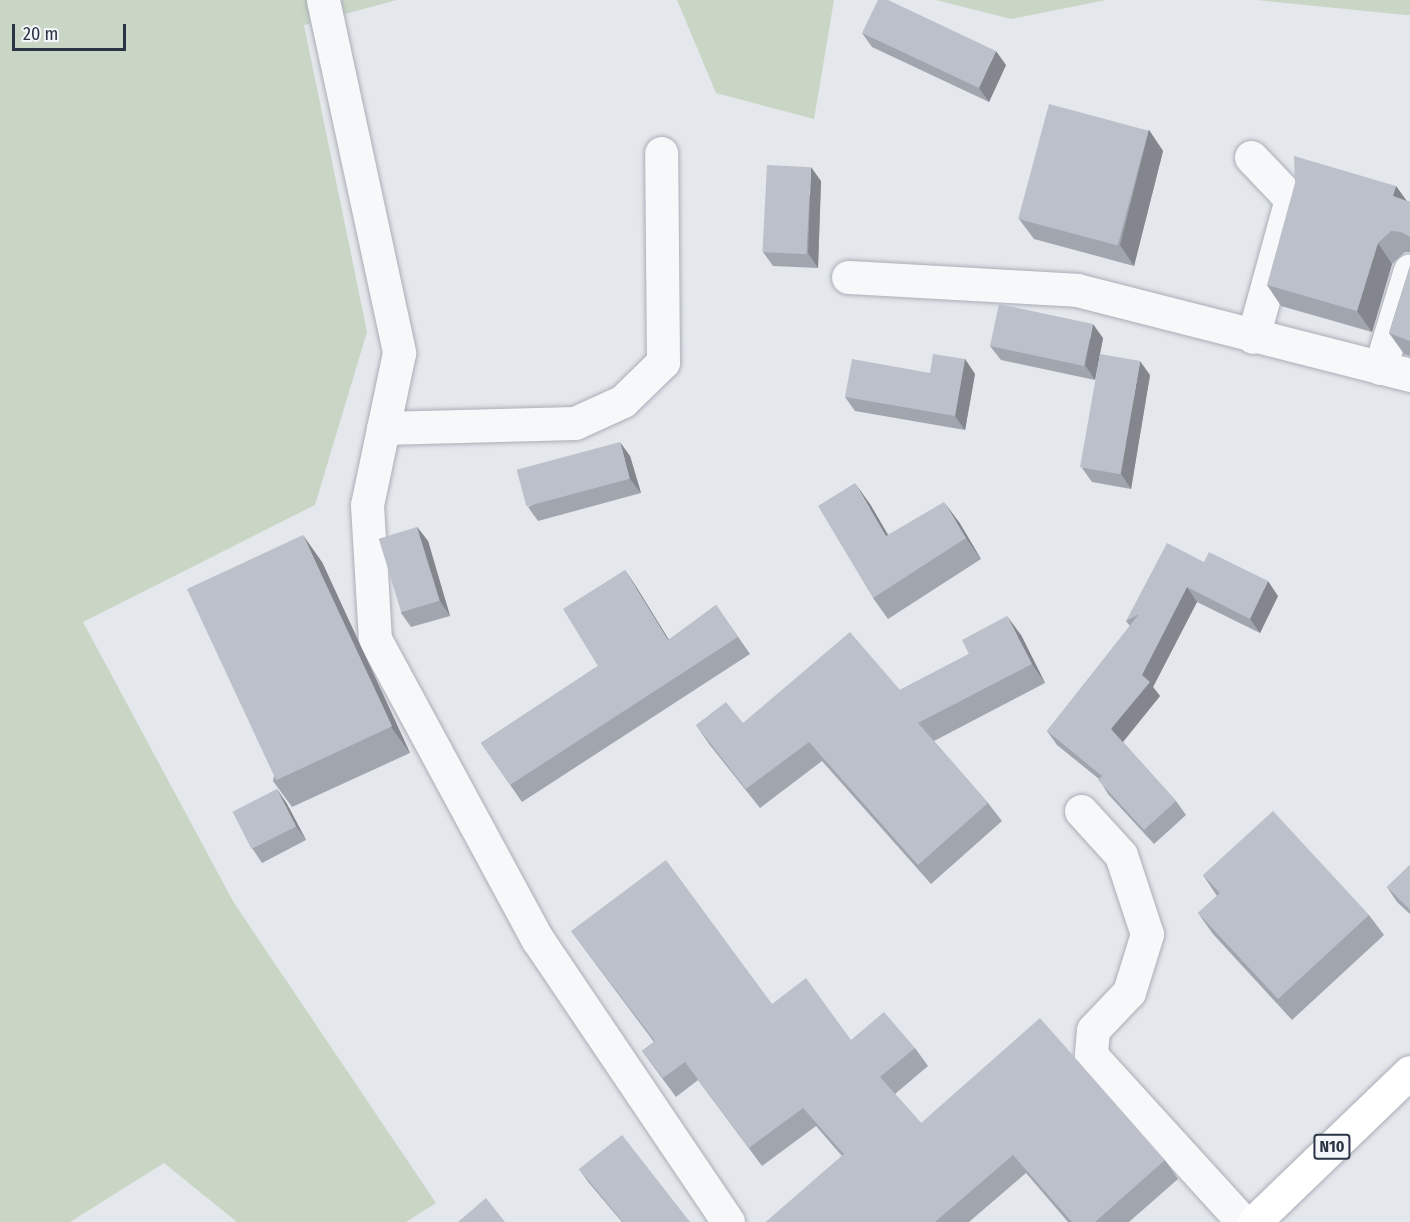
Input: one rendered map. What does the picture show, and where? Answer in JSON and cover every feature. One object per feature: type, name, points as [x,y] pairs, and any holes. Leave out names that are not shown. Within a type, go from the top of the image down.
[{"type":"main road","name":"N10","points":[[1254,1222],[1410,1072]]},
{"type":"street","points":[[323,0],[399,353],[367,505],[375,639],[538,940],[728,1222]]},
{"type":"street","points":[[383,428],[574,423],[623,401],[663,362],[661,153]]},
{"type":"street","points":[[1251,158],[1291,199],[1253,337]]},
{"type":"street","points":[[848,277],[1077,290],[1253,337],[1395,371],[1410,270]]},
{"type":"street","points":[[1081,811],[1121,855],[1147,934],[1129,992],[1094,1030],[1091,1055],[1243,1222]]},
{"type":"green space","points":[[0,0],[397,0],[304,25],[367,332],[315,505],[83,622],[234,903],[436,1203],[406,1222],[237,1222],[164,1163],[70,1222],[0,1222]]},
{"type":"green space","points":[[677,0],[834,0],[814,119],[716,93]]},
{"type":"green space","points":[[936,0],[1106,0],[1011,19]]},
{"type":"green space","points":[[1256,0],[1410,0],[1410,15],[1406,15]]},
{"type":"building","points":[[878,0],[888,0],[996,51],[979,88],[862,33]]},
{"type":"building","points":[[1049,104],[1148,131],[1118,246],[1018,219]]},
{"type":"building","points":[[1294,156],[1396,186],[1393,196],[1410,202],[1410,237],[1401,232],[1391,231],[1378,243],[1357,311],[1267,285],[1295,183]]},
{"type":"building","points":[[767,165],[811,167],[806,254],[762,252]]},
{"type":"building","points":[[1410,266],[1410,341],[1389,333]]},
{"type":"building","points":[[999,304],[1093,324],[1084,366],[990,346]]},
{"type":"building","points":[[933,354],[965,359],[955,416],[845,397],[852,359],[930,373]]},
{"type":"building","points":[[1100,354],[1140,361],[1120,474],[1080,467]]},
{"type":"building","points":[[620,442],[630,479],[526,506],[517,470]]},
{"type":"building","points":[[855,483],[886,536],[944,502],[966,538],[873,598],[818,506]]},
{"type":"building","points":[[417,527],[440,601],[401,612],[379,539]]},
{"type":"building","points":[[303,535],[392,726],[276,780],[187,589]]},
{"type":"building","points":[[1167,543],[1204,562],[1209,552],[1268,581],[1250,619],[1187,587],[1142,675],[1150,682],[1111,729],[1176,801],[1144,830],[1098,780],[1102,776],[1047,731],[1139,614],[1126,621]]},
{"type":"building","points":[[625,570],[668,640],[716,605],[738,637],[510,785],[481,743],[598,666],[563,609]]},
{"type":"building","points":[[1007,616],[1032,664],[918,723],[988,803],[918,865],[809,742],[746,789],[696,725],[726,702],[743,723],[850,632],[900,690],[969,654],[962,640]]},
{"type":"building","points":[[277,789],[296,826],[252,849],[232,812]]},
{"type":"building","points":[[1273,811],[1369,915],[1278,999],[1198,913],[1220,893],[1203,875]]},
{"type":"building","points":[[666,860],[772,1004],[806,978],[851,1040],[884,1012],[915,1048],[880,1077],[921,1123],[1040,1018],[1165,1160],[1095,1222],[1072,1222],[1013,1155],[935,1222],[766,1222],[844,1154],[803,1108],[749,1148],[685,1062],[663,1078],[642,1051],[655,1041],[571,931]]},
{"type":"building","points":[[1410,865],[1410,910],[1387,887]]},
{"type":"building","points":[[622,1135],[690,1222],[623,1222],[579,1169]]},
{"type":"building","points":[[486,1198],[505,1222],[458,1222]]}]
